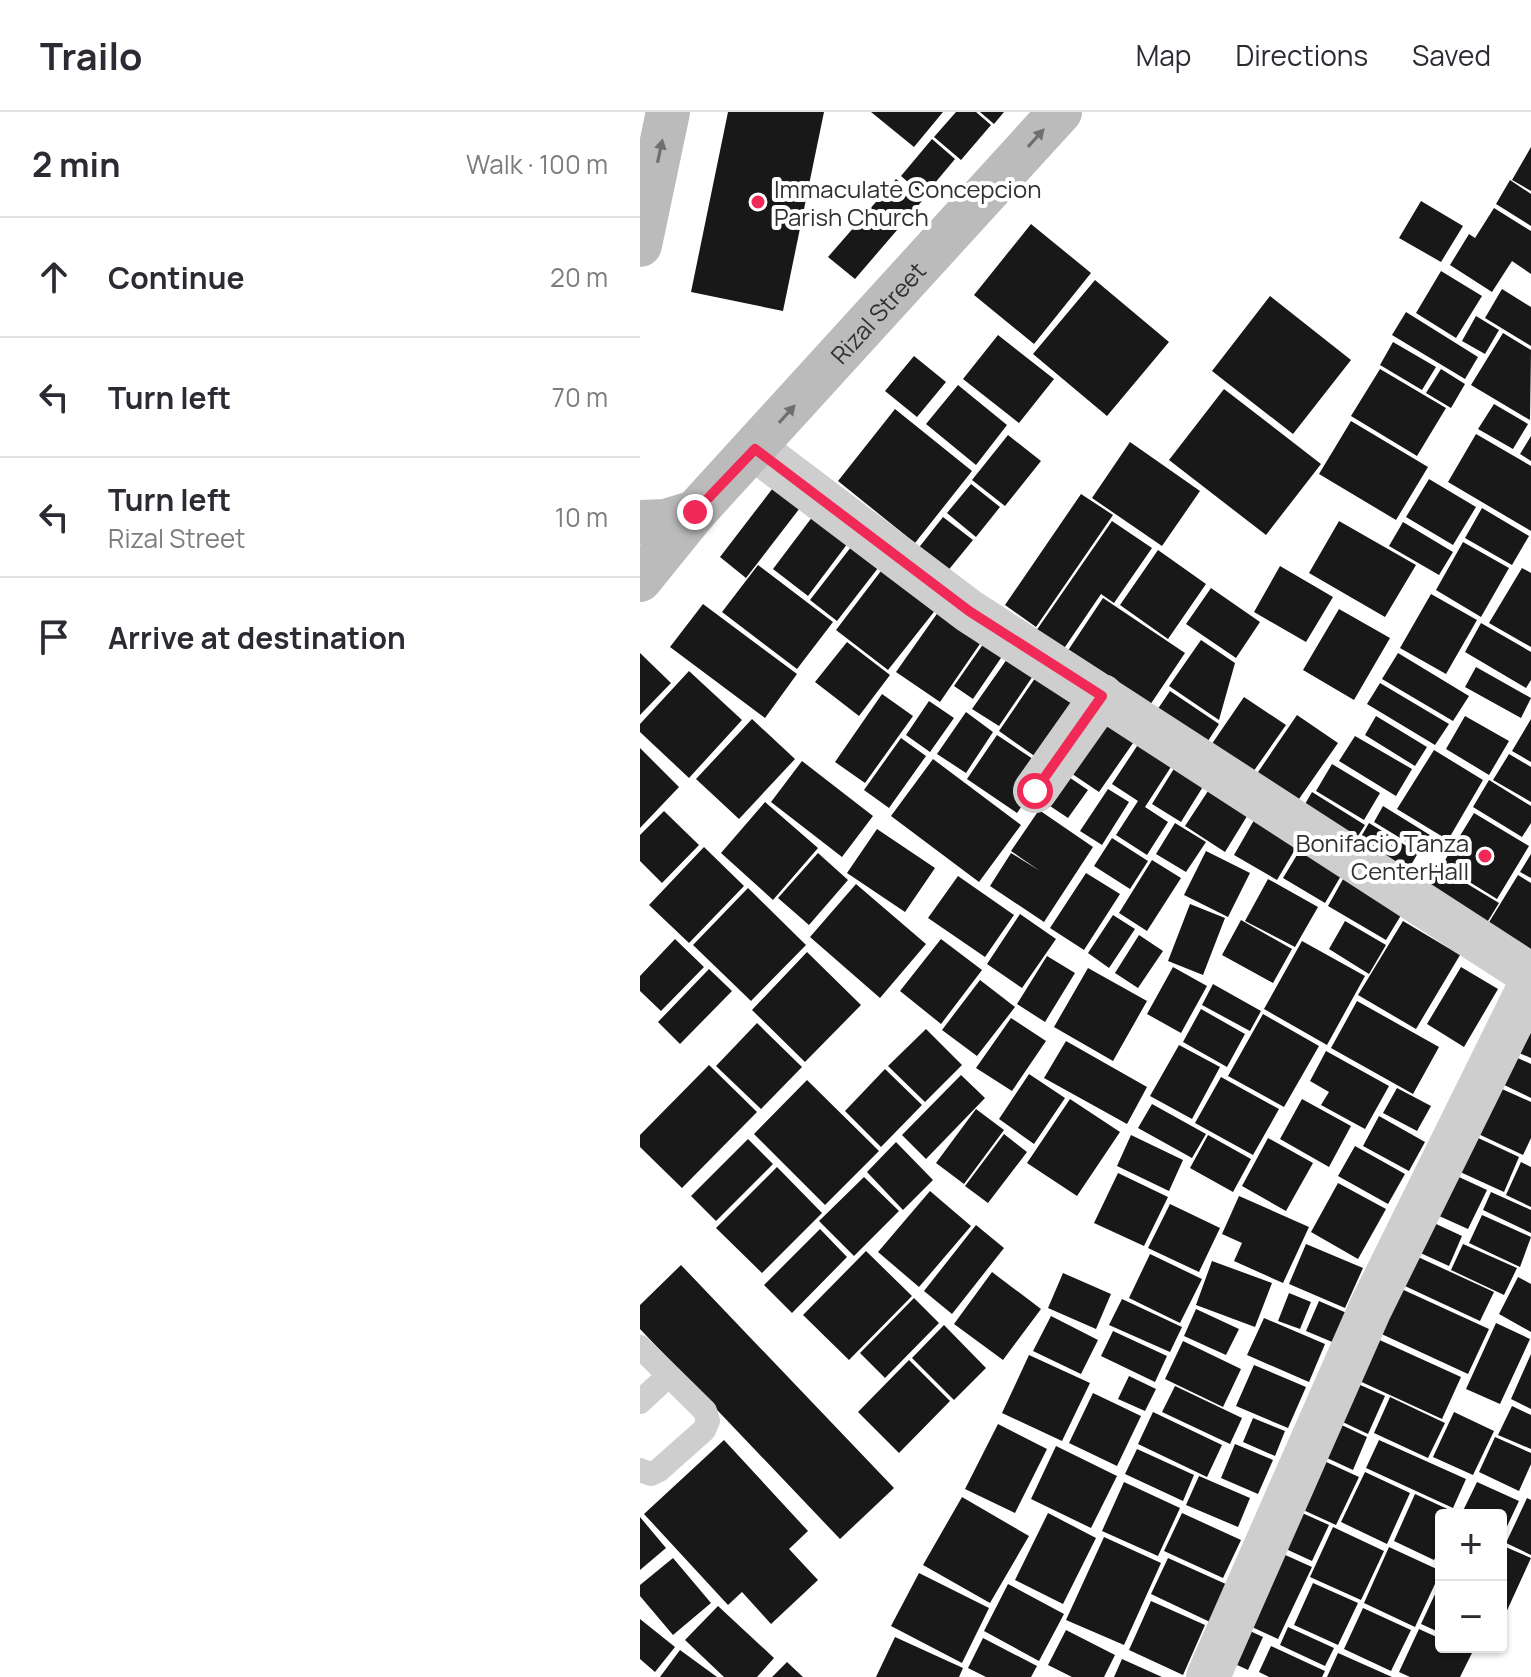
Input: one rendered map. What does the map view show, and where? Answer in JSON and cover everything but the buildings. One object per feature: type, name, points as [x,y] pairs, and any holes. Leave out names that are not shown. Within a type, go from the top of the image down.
[{"type":"main road","points":[[640,245],[668,112]]},
{"type":"main road","name":"Rizal Street","points":[[640,580],[695,512],[1060,112]]},
{"type":"main road","points":[[640,522],[665,521],[695,512]]},
{"type":"street","points":[[755,449],[969,611],[1531,975]]},
{"type":"street","points":[[1035,791],[1102,696]]},
{"type":"street","points":[[1208,1677],[1370,1309],[1531,983]]},
{"type":"lane","points":[[640,1347],[705,1411],[708,1421],[704,1430],[659,1470],[651,1474],[640,1470]]},
{"type":"lane","points":[[640,1402],[668,1376]]},
{"type":"place","name":"Immaculate Concepcion Parish Church","points":[[758,202]]},
{"type":"place","name":"Bonifacio Tanza CenterHall","points":[[1485,856]]},
{"type":"route","points":[[695,512],[755,449],[969,611],[1102,696],[1035,791]]}]
